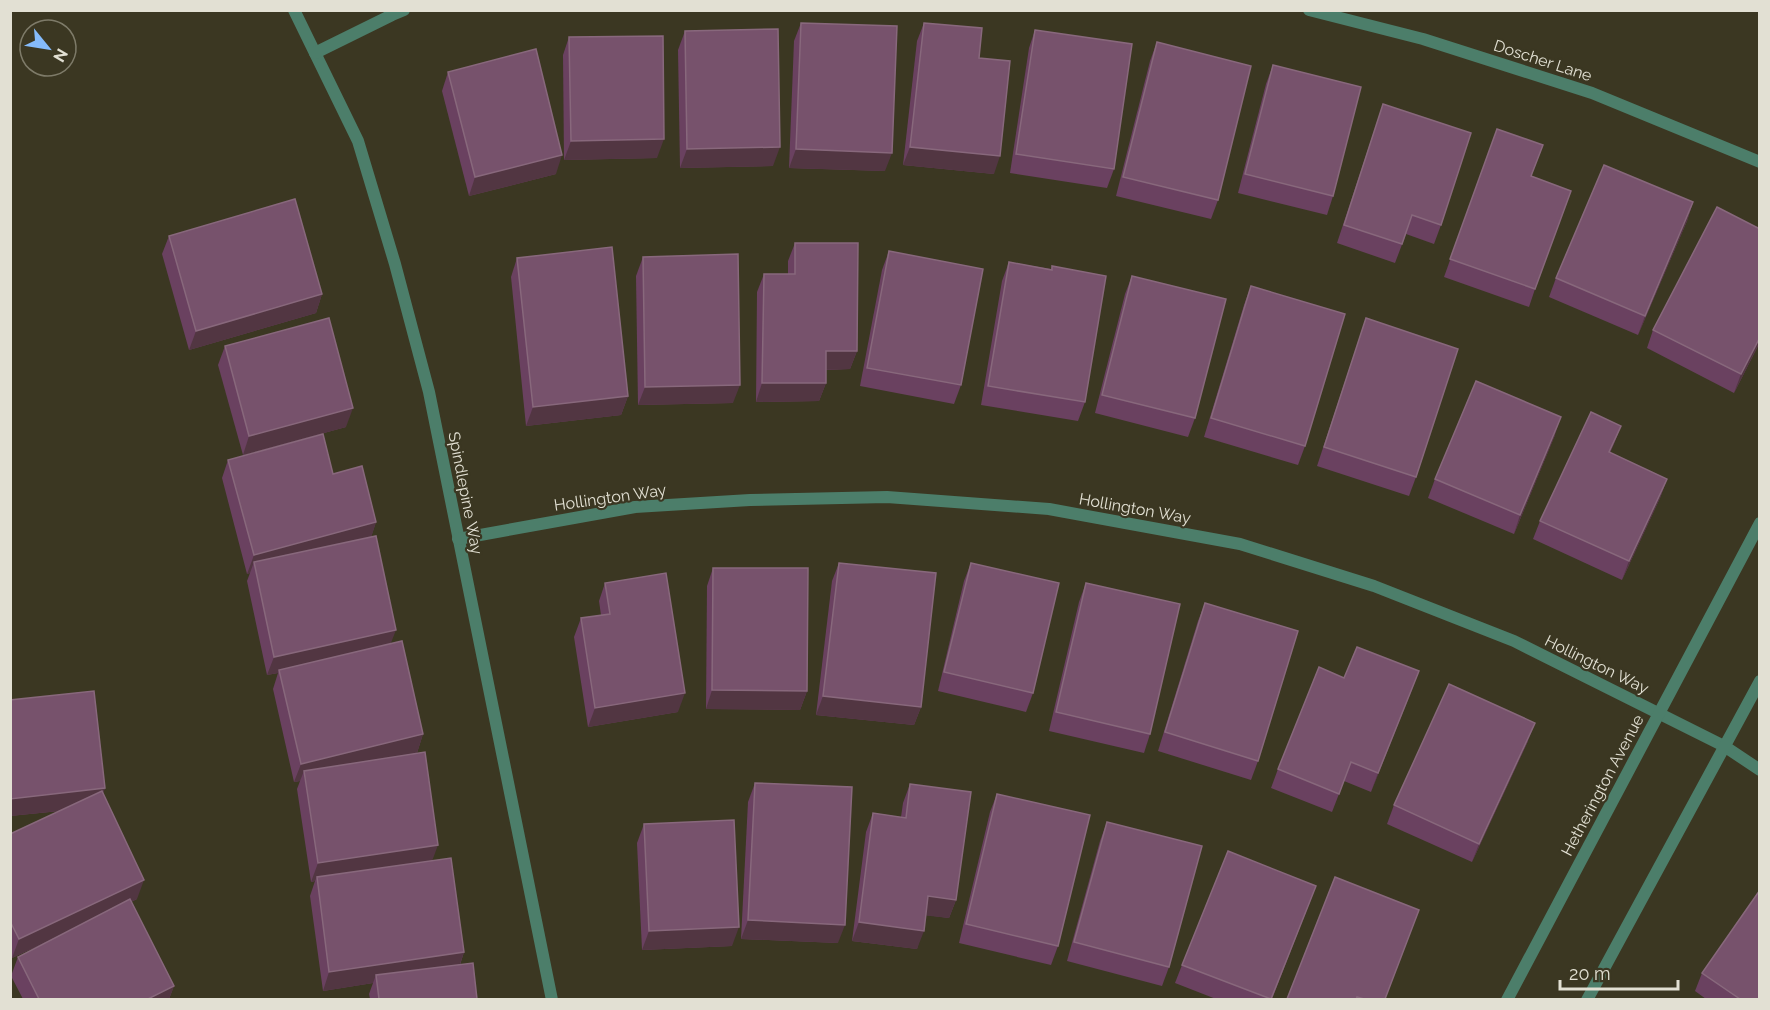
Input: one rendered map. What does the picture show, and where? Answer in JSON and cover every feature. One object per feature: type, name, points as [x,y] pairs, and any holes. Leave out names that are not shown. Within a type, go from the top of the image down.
[{"type":"street","name":"Spindlepine Way","points":[[294,10],[358,141],[395,264],[429,392],[552,999]]},
{"type":"street","points":[[315,53],[404,10]]},
{"type":"street","name":"Doscher Lane","points":[[1309,10],[1423,39],[1592,93],[1760,162]]},
{"type":"street","name":"Hollington Way","points":[[458,539],[635,507],[750,500],[887,497],[1050,509],[1240,544],[1374,586],[1514,641],[1724,746],[1760,770]]},
{"type":"street","name":"Hetherington Avenue","points":[[1506,999],[1760,523]]},
{"type":"street","points":[[1587,999],[1760,681]]},
{"type":"building","points":[[801,23],[897,26],[892,153],[796,149]]},
{"type":"building","points":[[924,23],[982,28],[979,58],[1010,61],[1000,156],[910,147]]},
{"type":"building","points":[[778,29],[780,147],[687,149],[685,31]]},
{"type":"building","points":[[1035,30],[1132,44],[1114,169],[1016,154]]},
{"type":"building","points":[[663,36],[664,139],[571,141],[569,37]]},
{"type":"building","points":[[1157,42],[1251,66],[1218,200],[1123,177]]},
{"type":"building","points":[[536,49],[562,155],[475,177],[448,72]]},
{"type":"building","points":[[1273,65],[1361,87],[1333,196],[1245,174]]},
{"type":"building","points":[[1383,104],[1471,133],[1441,225],[1412,215],[1402,244],[1344,225]]},
{"type":"building","points":[[1497,129],[1543,145],[1531,176],[1571,191],[1535,289],[1450,259]]},
{"type":"building","points":[[1604,165],[1693,202],[1645,316],[1556,278]]},
{"type":"building","points":[[295,199],[322,294],[196,331],[169,236]]},
{"type":"building","points":[[1717,207],[1760,229],[1760,337],[1741,374],[1653,330]]},
{"type":"building","points":[[795,243],[858,243],[857,351],[826,351],[826,383],[762,383],[764,274],[795,274]]},
{"type":"building","points":[[612,247],[628,396],[533,407],[517,258]]},
{"type":"building","points":[[889,251],[983,269],[961,385],[867,368]]},
{"type":"building","points":[[738,254],[740,385],[645,387],[643,257]]},
{"type":"building","points":[[1009,262],[1052,270],[1052,266],[1106,276],[1085,402],[988,386]]},
{"type":"building","points":[[1132,276],[1226,299],[1195,418],[1102,395]]},
{"type":"building","points":[[1251,286],[1345,314],[1305,446],[1211,418]]},
{"type":"building","points":[[329,318],[353,408],[249,436],[225,346]]},
{"type":"building","points":[[1366,318],[1458,349],[1416,477],[1324,447]]},
{"type":"building","points":[[1476,381],[1561,417],[1520,515],[1435,479]]},
{"type":"building","points":[[1591,412],[1621,426],[1609,452],[1667,479],[1629,561],[1540,521]]},
{"type":"building","points":[[323,434],[333,474],[362,466],[376,522],[254,555],[228,460]]},
{"type":"building","points":[[376,536],[396,630],[274,657],[254,562]]},
{"type":"building","points":[[839,563],[936,573],[921,707],[823,696]]},
{"type":"building","points":[[971,563],[1059,583],[1033,693],[944,672]]},
{"type":"building","points":[[713,568],[808,568],[807,691],[712,690]]},
{"type":"building","points":[[666,573],[685,693],[595,708],[581,618],[610,614],[605,583]]},
{"type":"building","points":[[1086,583],[1180,604],[1150,734],[1056,712]]},
{"type":"building","points":[[1205,603],[1298,631],[1258,761],[1165,732]]},
{"type":"building","points":[[402,641],[423,734],[301,764],[279,670]]},
{"type":"building","points":[[1357,647],[1419,671],[1378,773],[1351,762],[1339,794],[1278,769],[1319,667],[1344,678]]},
{"type":"building","points":[[1449,684],[1535,723],[1479,844],[1394,805]]},
{"type":"building","points":[[94,691],[105,788],[10,799],[10,700]]},
{"type":"building","points":[[425,752],[438,845],[318,863],[304,771]]},
{"type":"building","points":[[755,783],[852,787],[845,925],[748,920]]},
{"type":"building","points":[[910,784],[971,792],[956,900],[928,896],[924,931],[859,922],[873,813],[906,818]]},
{"type":"building","points":[[102,791],[144,880],[19,939],[10,921],[10,834]]},
{"type":"building","points":[[997,794],[1090,815],[1058,946],[966,924]]},
{"type":"building","points":[[734,820],[739,927],[649,931],[644,824]]},
{"type":"building","points":[[1107,822],[1202,846],[1169,967],[1074,942]]},
{"type":"building","points":[[1228,851],[1316,886],[1271,999],[1182,965]]},
{"type":"building","points":[[451,858],[464,952],[329,972],[317,877]]},
{"type":"building","points":[[1335,877],[1419,910],[1385,999],[1357,997],[1356,999],[1287,999]]},
{"type":"building","points":[[1760,890],[1760,999],[1740,999],[1702,973]]},
{"type":"building","points":[[130,899],[174,986],[148,999],[39,999],[18,957]]},
{"type":"building","points":[[473,963],[477,999],[379,999],[376,975]]}]
